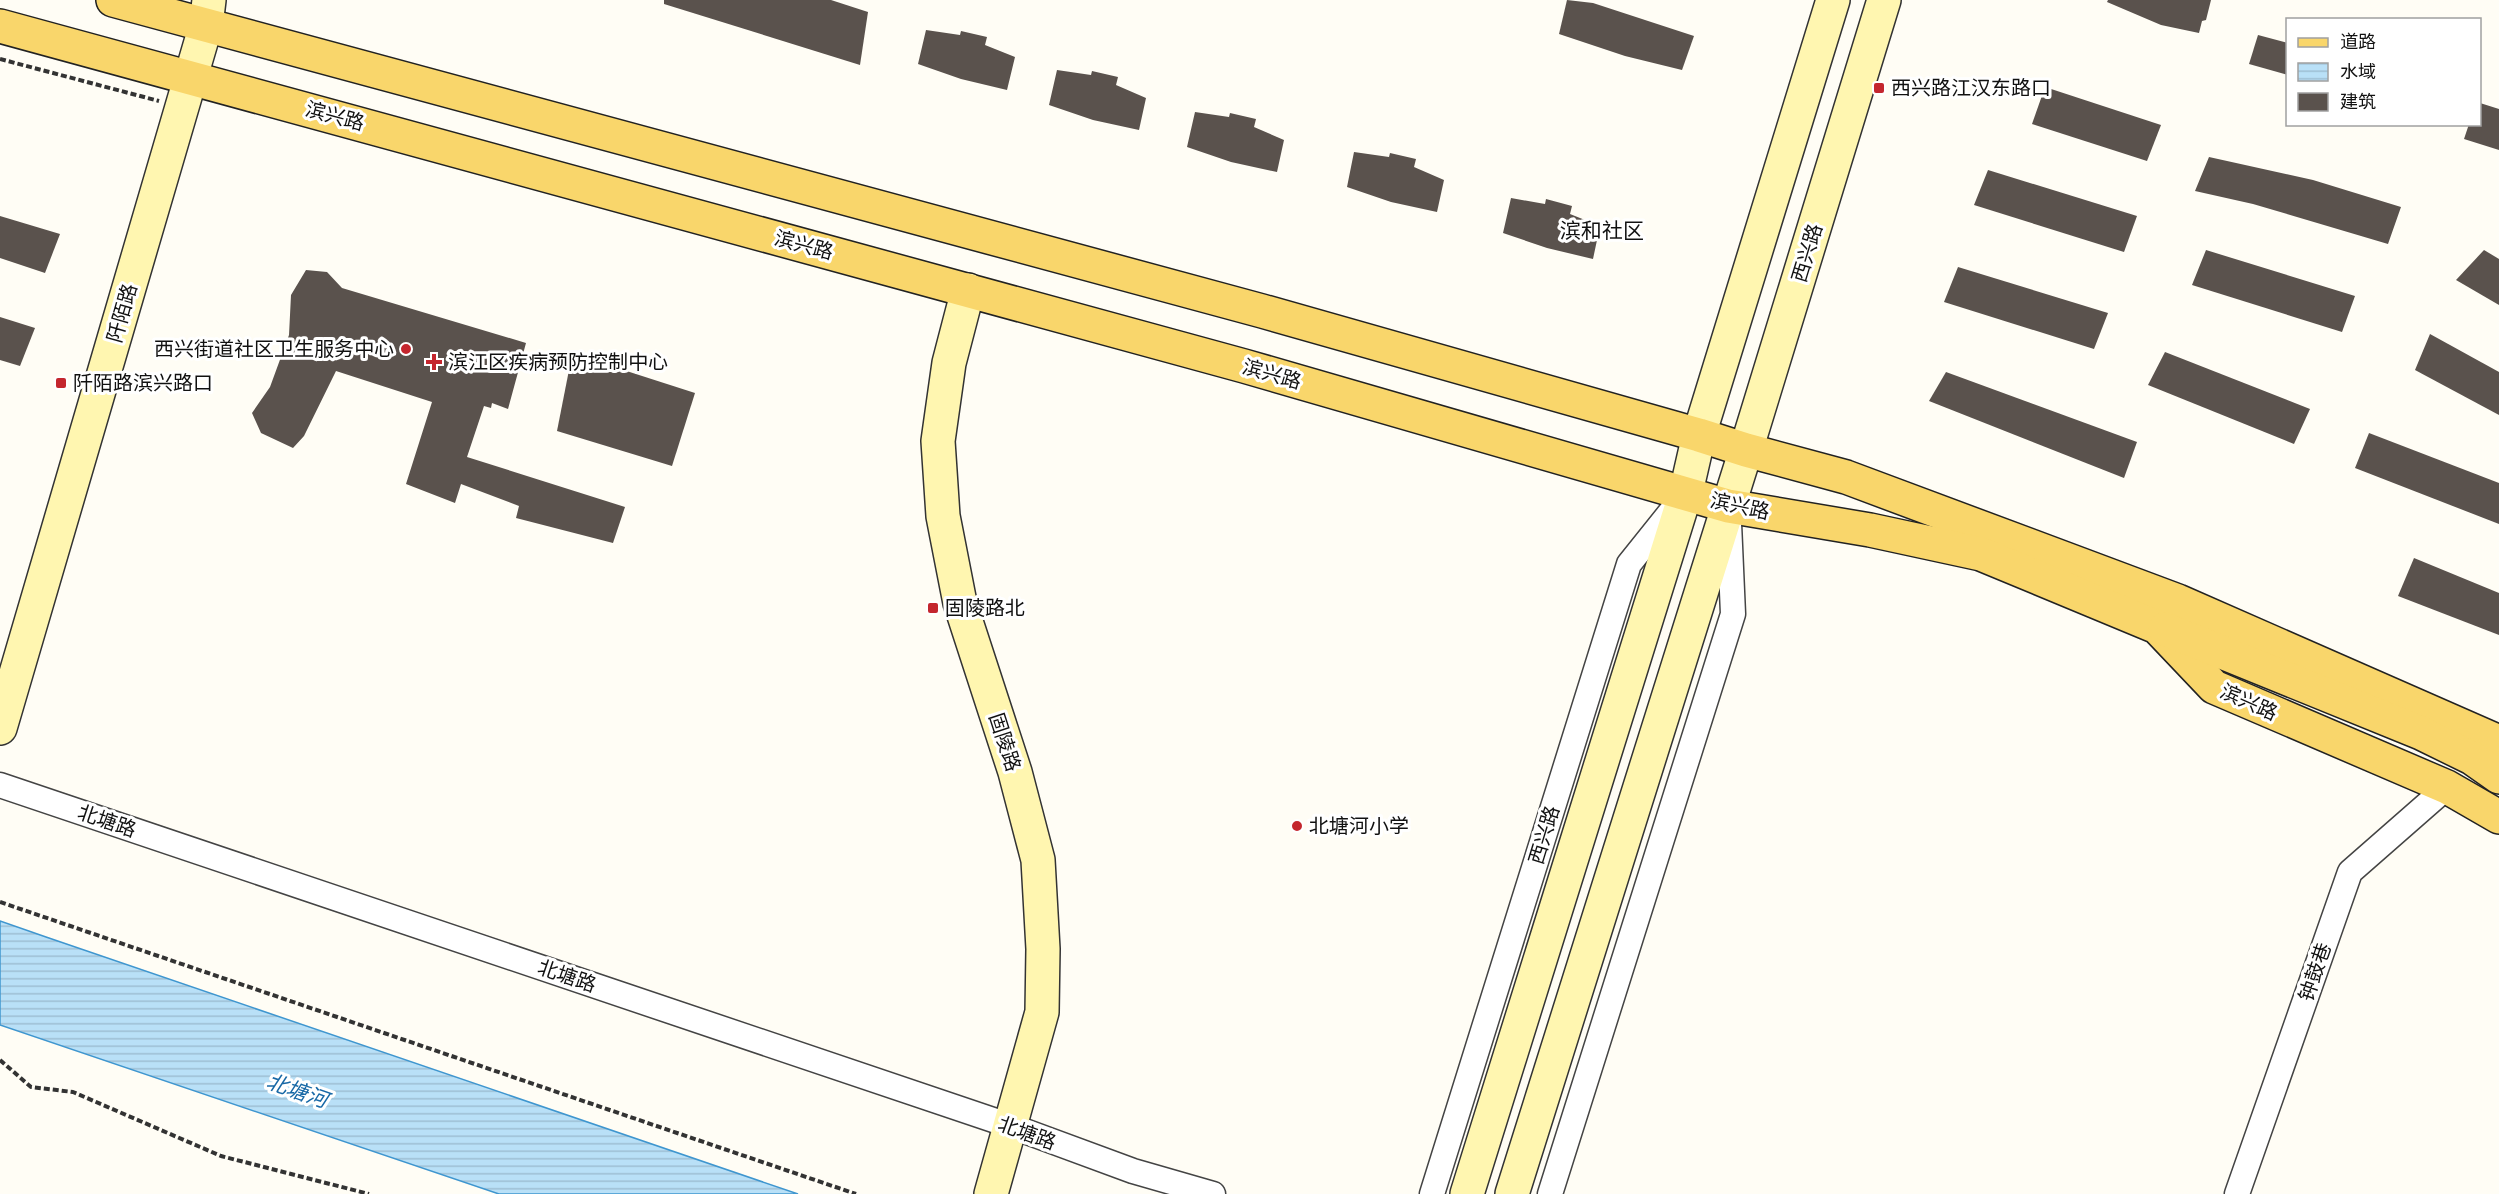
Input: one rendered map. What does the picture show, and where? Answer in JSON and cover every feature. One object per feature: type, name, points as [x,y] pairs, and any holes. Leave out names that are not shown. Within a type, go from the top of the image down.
[{"type":"main road","points":[[113,0],[208,13],[1846,477],[2178,601],[2499,742]]},
{"type":"main road","name":"西兴路","points":[[1467,1194],[1686,492],[1700,435],[1833,0]]},
{"type":"main road","name":"西兴路","points":[[1512,1194],[1746,450],[1884,0]]},
{"type":"main road","name":"阡陌路","points":[[0,728],[208,13]]},
{"type":"main road","name":"滨兴路","points":[[0,26],[190,76],[1244,366],[1728,506],[1870,530],[1982,554],[2157,627],[2214,687],[2447,787],[2499,817]]},
{"type":"main road","name":"固陵路","points":[[968,290],[948,363],[938,441],[943,516],[960,603],[1015,772],[1038,860],[1043,949],[1042,1012],[991,1194]]},
{"type":"main road","points":[[2157,627],[2421,733],[2472,758],[2499,777]]},
{"type":"street","name":"西兴路","points":[[1432,1194],[1629,564],[1686,492]]},
{"type":"street","name":"西兴路","points":[[1550,1194],[1734,614],[1728,506]]},
{"type":"street","name":"北塘路","points":[[0,785],[1011,1126],[1133,1171],[1213,1194]]},
{"type":"street","name":"钟鼓巷","points":[[2237,1194],[2350,872],[2447,787]]},
{"type":"street","name":"北塘路","points":[[1133,1171],[1174,1194]]},
{"type":"path","points":[[0,59],[182,107]]},
{"type":"path","points":[[0,902],[856,1194]]},
{"type":"path","points":[[0,1060],[31,1087],[73,1092],[221,1156],[369,1194]]},
{"type":"water","name":"北塘河","points":[[0,921],[798,1194],[499,1194],[0,1025]]},
{"type":"building","points":[[664,0],[831,0],[868,12],[860,65],[664,4]]},
{"type":"building","points":[[1567,0],[1593,3],[1694,36],[1682,70],[1625,56],[1559,34]]},
{"type":"building","points":[[2108,0],[2211,0],[2206,20],[2202,21],[2199,33],[2161,25],[2107,2]]},
{"type":"building","points":[[926,30],[960,35],[961,31],[987,37],[985,45],[1015,57],[1007,90],[961,79],[918,64]]},
{"type":"building","points":[[2258,35],[2286,42],[2286,74],[2249,64]]},
{"type":"building","points":[[1057,70],[1091,75],[1092,71],[1118,77],[1116,85],[1146,98],[1139,130],[1093,120],[1049,105]]},
{"type":"building","points":[[2045,87],[2161,125],[2147,161],[2032,124]]},
{"type":"building","points":[[2481,103],[2499,109],[2499,150],[2464,139],[2468,126],[2481,126]]},
{"type":"building","points":[[1195,112],[1229,117],[1230,113],[1256,119],[1254,127],[1284,140],[1277,172],[1231,162],[1187,147]]},
{"type":"building","points":[[1354,152],[1389,157],[1390,153],[1416,159],[1414,167],[1444,180],[1437,212],[1391,202],[1347,187]]},
{"type":"building","points":[[2209,157],[2313,180],[2401,207],[2388,244],[2253,204],[2195,191]]},
{"type":"building","points":[[1988,170],[2137,216],[2124,252],[1974,205]]},
{"type":"building","points":[[1511,198],[1545,204],[1546,199],[1572,206],[1570,214],[1600,226],[1593,259],[1547,248],[1503,233]]},
{"type":"building","points":[[0,216],[60,234],[45,273],[0,258]]},
{"type":"building","points":[[2206,250],[2355,296],[2342,332],[2192,285]]},
{"type":"building","points":[[2484,250],[2499,259],[2499,305],[2456,280]]},
{"type":"building","points":[[1958,267],[2108,313],[2094,349],[1944,302]]},
{"type":"building","points":[[306,270],[327,272],[342,288],[526,343],[508,409],[492,403],[491,408],[484,406],[467,457],[625,507],[613,543],[516,518],[519,506],[461,484],[455,503],[406,484],[432,402],[336,371],[304,436],[293,448],[261,433],[252,413],[270,387],[289,335],[291,295]]},
{"type":"building","points":[[0,317],[35,328],[20,366],[0,360]]},
{"type":"building","points":[[2430,334],[2499,372],[2499,415],[2415,370]]},
{"type":"building","points":[[2165,352],[2310,409],[2294,444],[2148,385]]},
{"type":"building","name":"滨江区疾病预防控制中心","points":[[583,357],[695,393],[672,466],[557,431],[569,370],[574,360]]},
{"type":"building","points":[[1946,372],[2137,442],[2124,478],[1929,401]]},
{"type":"building","points":[[2369,433],[2499,483],[2499,524],[2355,468]]},
{"type":"building","points":[[2414,558],[2499,593],[2499,635],[2398,596]]},
{"type":"place","name":"西兴路江汉东路口","points":[[1879,88]]},
{"type":"place","name":"西兴街道社区卫生服务中心","points":[[406,349]]},
{"type":"place","name":"滨江区疾病预防控制中心","points":[[434,362]]},
{"type":"place","name":"阡陌路滨兴路口","points":[[61,383]]},
{"type":"place","name":"固陵路北","points":[[933,608]]},
{"type":"place","name":"北塘河小学","points":[[1297,826]]},
{"type":"district","name":"滨和社区","points":[[1602,231]]}]
